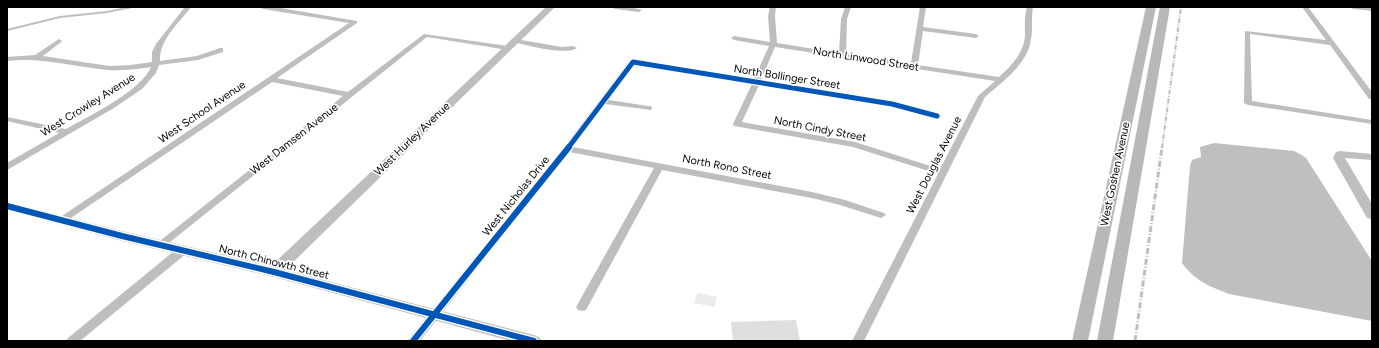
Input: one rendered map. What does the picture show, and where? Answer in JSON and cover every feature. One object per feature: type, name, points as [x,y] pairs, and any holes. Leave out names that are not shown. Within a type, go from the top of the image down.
[{"type":"main road","name":"West Goshen Avenue","points":[[1080,341],[1151,7]]},
{"type":"main road","name":"West Goshen Avenue","points":[[1105,341],[1165,7]]},
{"type":"main road","points":[[1116,171],[1123,178],[1125,187],[1119,220],[1119,226],[1124,233]]},
{"type":"street","name":"West Crowley Avenue","points":[[7,167],[111,106],[139,87],[148,79],[156,64],[158,44],[188,7]]},
{"type":"street","name":"West School Avenue","points":[[62,220],[355,22],[263,7]]},
{"type":"street","name":"West Hurley Avenue","points":[[274,272],[551,7]]},
{"type":"street","points":[[614,7],[639,10]]},
{"type":"street","points":[[756,82],[773,45],[770,7]]},
{"type":"street","points":[[842,55],[844,19],[848,7]]},
{"type":"street","points":[[914,66],[923,7]]},
{"type":"street","name":"West Douglas Avenue","points":[[858,341],[982,96],[999,79],[1015,67],[1023,54],[1028,38],[1027,22],[1030,7]]},
{"type":"street","points":[[1305,7],[1372,97]]},
{"type":"street","points":[[1353,7],[1372,9]]},
{"type":"street","points":[[919,28],[976,36]]},
{"type":"street","points":[[1332,43],[1247,32],[1248,103],[1372,122]]},
{"type":"street","name":"West Damsen Avenue","points":[[161,244],[426,35],[511,45]]},
{"type":"street","name":"North Linwood Street","points":[[734,38],[999,79]]},
{"type":"street","points":[[37,57],[59,41]]},
{"type":"street","points":[[511,45],[562,49],[573,48]]},
{"type":"street","points":[[7,59],[37,57],[112,68],[201,58],[220,50]]},
{"type":"street","name":"North Bollinger Street","points":[[633,62],[892,104],[937,116]]},
{"type":"street","name":"West Nicholas Drive","points":[[413,341],[567,149],[633,62]]},
{"type":"street","points":[[269,79],[349,95]]},
{"type":"street","name":"North Cindy Street","points":[[756,82],[737,124],[855,145],[943,173]]},
{"type":"street","points":[[603,101],[648,108]]},
{"type":"street","points":[[7,119],[67,132]]},
{"type":"street","name":"North Rono Street","points":[[567,149],[842,202],[881,215]]},
{"type":"street","points":[[1372,157],[1340,154],[1339,161],[1372,215]]},
{"type":"street","points":[[582,307],[660,166]]},
{"type":"street","name":"North Chinowth Street","points":[[7,206],[274,272],[534,341]]},
{"type":"street","points":[[72,341],[183,250]]},
{"type":"shaded area","points":[[1214,143],[1294,151],[1306,158],[1372,261],[1372,321],[1229,294],[1197,279],[1187,269],[1182,263],[1190,166],[1192,160],[1201,157],[1200,147]]},
{"type":"shaded area","points":[[700,293],[717,297],[714,307],[694,303],[697,294]]},
{"type":"building","points":[[796,320],[800,341],[733,341],[731,322]]},
{"type":"waterway","points":[[7,30],[60,17],[107,12],[132,7]]},
{"type":"railway","points":[[1162,148],[1181,7]]},
{"type":"railway","points":[[1135,341],[1162,147]]},
{"type":"cycle path","points":[[413,341],[567,149],[633,62],[892,104],[937,116]]},
{"type":"cycle path","points":[[7,206],[122,236],[274,272],[534,341]]}]
